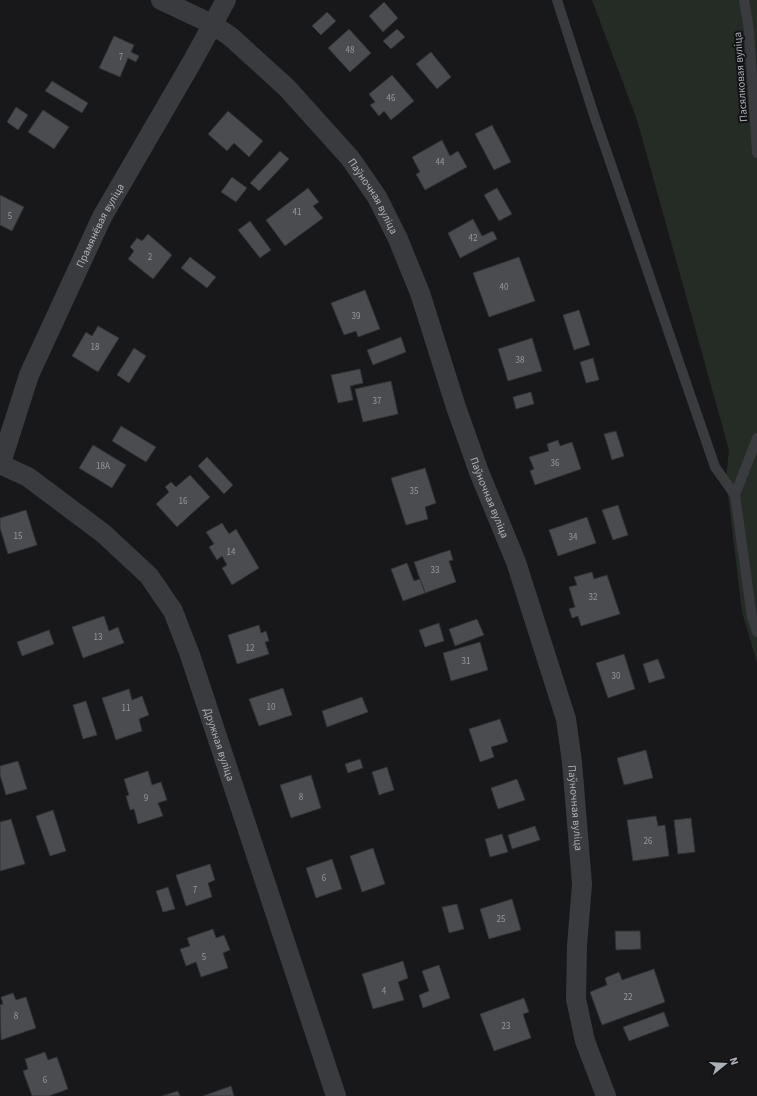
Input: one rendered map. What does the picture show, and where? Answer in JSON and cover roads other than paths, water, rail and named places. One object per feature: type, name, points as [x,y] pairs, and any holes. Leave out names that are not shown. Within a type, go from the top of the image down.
[{"type":"street","name":"Паўночная вуліца","points":[[161,0],[212,24],[231,37],[287,88],[350,158],[377,197],[398,239],[420,293],[476,465],[516,562],[566,719],[572,762],[582,884],[577,946],[576,999],[585,1041],[606,1096]]},
{"type":"street","name":"Прамянёвая вуліца","points":[[1,464],[29,375],[102,217],[192,62],[226,0]]},
{"type":"street","name":"Дружная вуліца","points":[[1,464],[28,477],[104,534],[149,576],[173,611],[192,662],[336,1096]]},
{"type":"lane","points":[[557,0],[594,115],[715,467],[735,495],[757,632]]},
{"type":"lane","name":"Пасялковая вуліца","points":[[744,0],[749,30],[757,153]]},
{"type":"lane","points":[[735,495],[757,438]]}]
